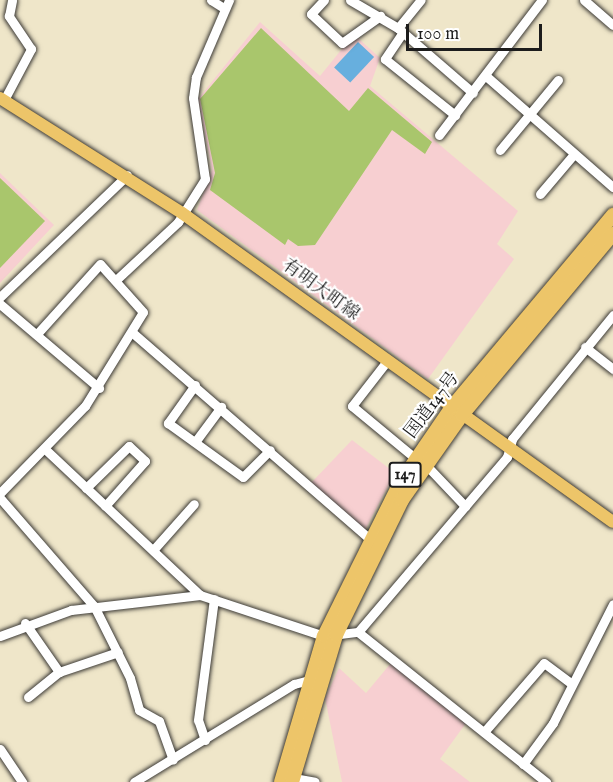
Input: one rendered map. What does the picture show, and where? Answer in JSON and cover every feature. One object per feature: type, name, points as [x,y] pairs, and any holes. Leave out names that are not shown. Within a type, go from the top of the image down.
[{"type":"highway","name":"国道147号","points":[[287,779],[330,636],[369,538],[457,411],[613,215]]},
{"type":"highway","name":"国道147号","points":[[457,411],[613,234]]},
{"type":"highway","name":"国道147号","points":[[330,636],[421,462]]},
{"type":"main road","name":"有明大町線","points":[[2,99],[127,175],[182,213],[613,522]]},
{"type":"street","points":[[2,99],[31,49],[9,16],[12,0]]},
{"type":"street","points":[[116,280],[182,213],[207,172],[193,98],[196,73],[226,4],[211,0]]},
{"type":"street","points":[[324,0],[311,14],[342,43],[380,16]]},
{"type":"street","points":[[350,0],[380,16],[473,93]]},
{"type":"street","points":[[421,0],[399,31],[385,59],[455,114]]},
{"type":"street","points":[[439,135],[542,0]]},
{"type":"street","points":[[584,0],[613,25]]},
{"type":"street","points":[[486,76],[613,187]]},
{"type":"street","points":[[500,150],[558,80]]},
{"type":"street","points":[[540,194],[574,154]]},
{"type":"street","points":[[0,297],[127,175]]},
{"type":"street","points":[[0,493],[45,450],[99,388],[134,334],[143,312],[100,264],[37,334]]},
{"type":"street","points":[[0,304],[99,388]]},
{"type":"street","points":[[0,636],[25,623],[94,606],[201,595],[330,636],[358,632],[465,506],[585,347],[613,315]]},
{"type":"street","points":[[134,334],[221,407],[369,538]]},
{"type":"street","points":[[585,347],[613,369]]},
{"type":"street","points":[[387,361],[352,406],[421,462],[465,506]]},
{"type":"street","points":[[195,385],[168,423],[243,477],[270,450]]},
{"type":"street","points":[[195,442],[221,407]]},
{"type":"street","points":[[86,488],[129,447],[145,461],[105,506]]},
{"type":"street","points":[[45,450],[201,595]]},
{"type":"street","points":[[0,498],[94,606],[118,652],[139,710],[159,721],[173,760]]},
{"type":"street","points":[[154,549],[194,504]]},
{"type":"street","points":[[205,740],[198,720],[214,599]]},
{"type":"street","points":[[523,764],[553,723],[571,683],[613,604]]},
{"type":"street","points":[[25,623],[59,672]]},
{"type":"street","points":[[358,632],[546,782]]},
{"type":"street","points":[[28,696],[59,672],[118,652]]},
{"type":"street","points":[[484,732],[544,663],[571,683]]},
{"type":"street","points":[[134,782],[316,678]]},
{"type":"street","points":[[0,749],[22,782]]},
{"type":"street","points":[[287,779],[315,782]]},
{"type":"shaded area","points":[[260,22],[320,76],[346,44],[358,38],[380,58],[370,86],[518,211],[497,244],[514,259],[428,379],[197,210],[212,170],[198,99]]},
{"type":"shaded area","points":[[0,173],[54,225],[0,283]]},
{"type":"shaded area","points":[[352,440],[395,473],[365,530],[311,483]]},
{"type":"shaded area","points":[[391,663],[466,723],[440,759],[470,782],[342,782],[325,698],[339,668],[366,693]]},
{"type":"green space","points":[[261,28],[349,111],[368,88],[432,142],[425,154],[392,130],[315,245],[298,246],[288,239],[285,245],[210,190],[215,173],[200,99]]},
{"type":"green space","points":[[0,178],[45,221],[0,268]]},
{"type":"water","points":[[358,42],[374,57],[350,83],[334,68]]}]
